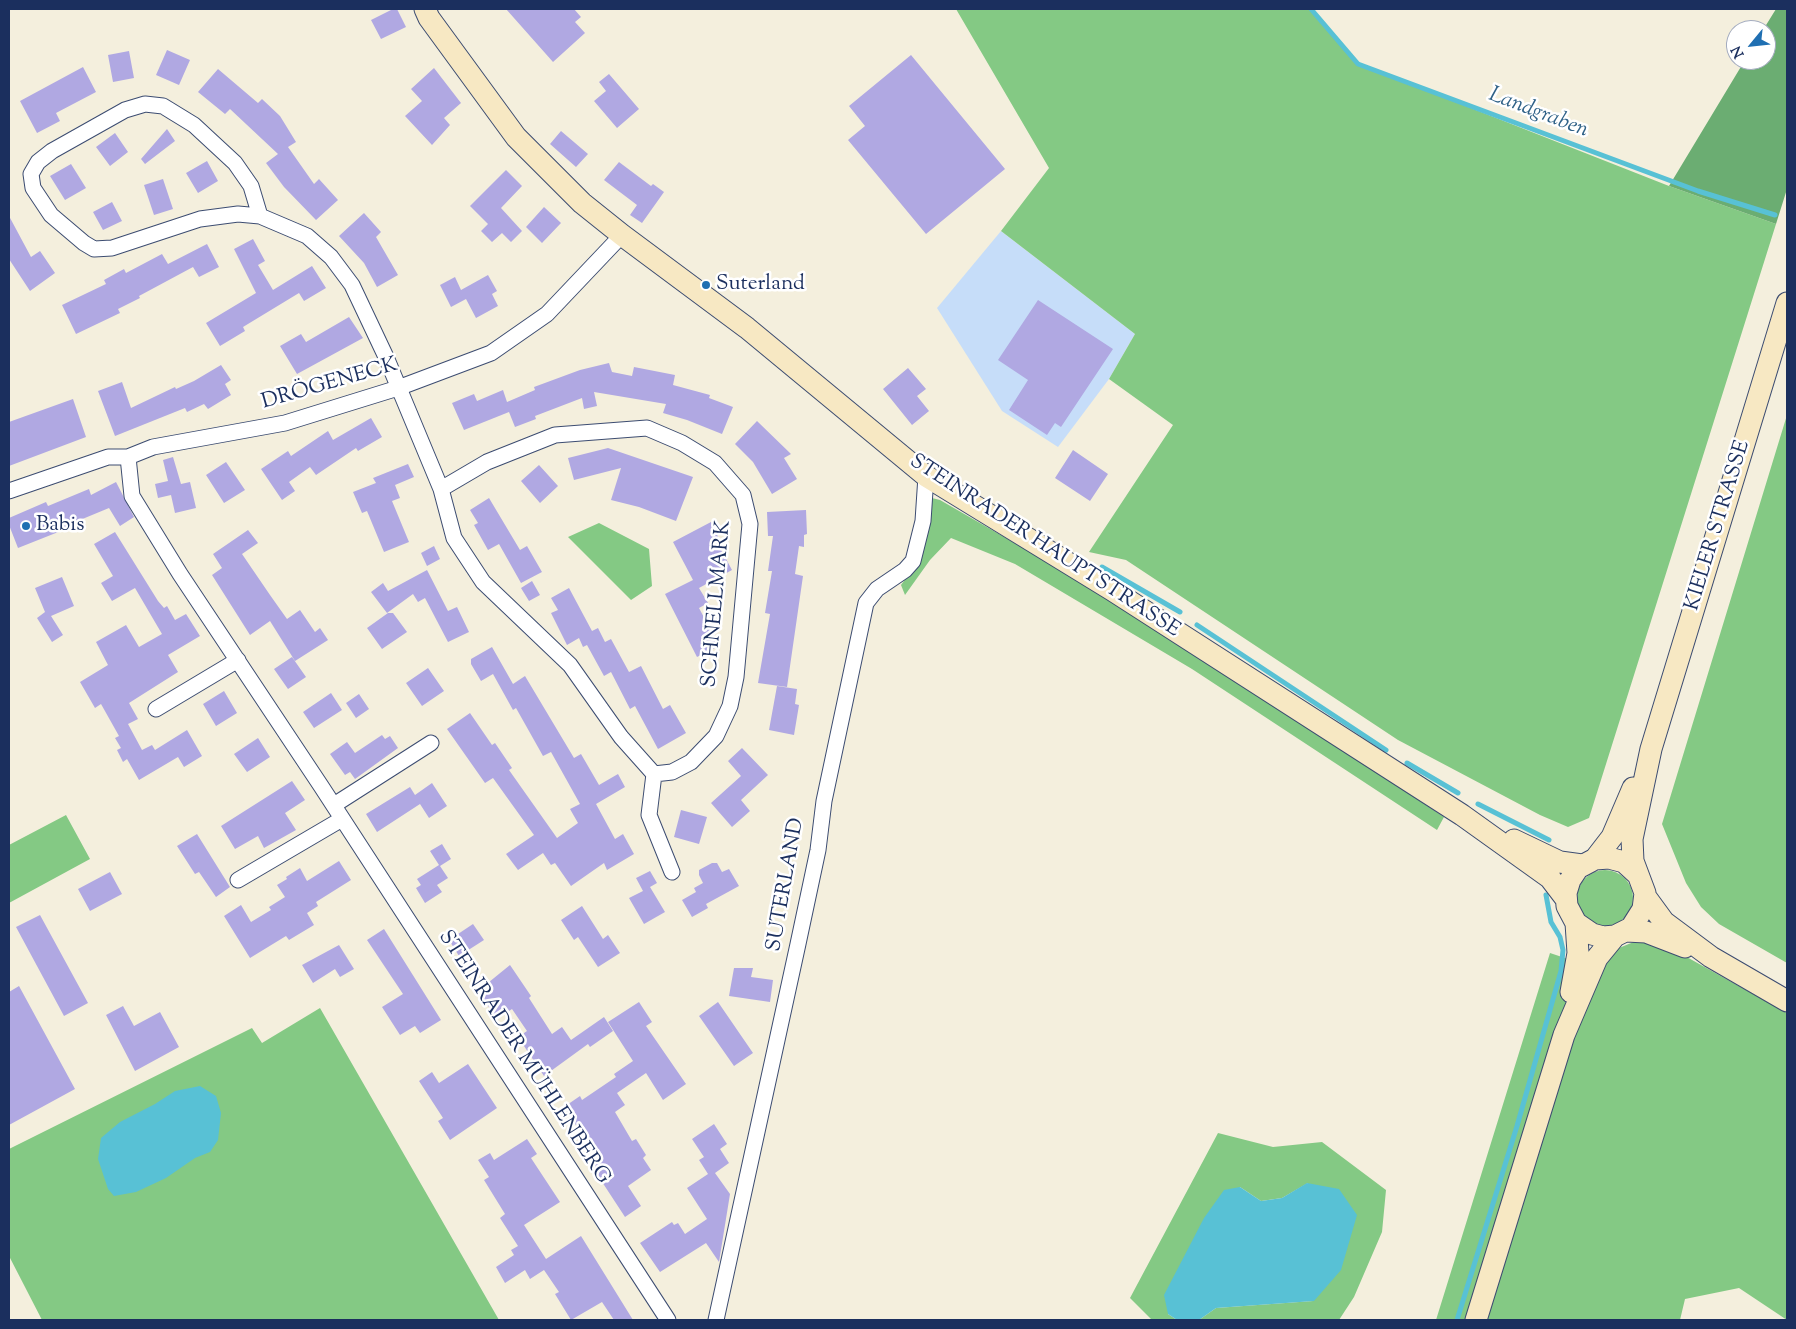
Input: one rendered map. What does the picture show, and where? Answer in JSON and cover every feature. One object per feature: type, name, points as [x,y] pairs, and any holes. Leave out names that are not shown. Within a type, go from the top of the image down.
[{"type":"main road","name":"STEINRADER HAUPTSTRASSE","points":[[425,9],[429,18],[516,137],[582,203],[622,236],[748,328],[926,476],[1112,590],[1462,815],[1550,878],[1566,899]]},
{"type":"main road","name":"KIELER STRASSE","points":[[1636,873],[1632,839],[1651,749],[1787,303]]},
{"type":"main road","name":"KIELER STRASSE","points":[[1588,862],[1612,837],[1651,749]]},
{"type":"main road","name":"STEINRADER HAUPTSTRASSE","points":[[1462,815],[1560,862],[1588,862]]},
{"type":"main road","points":[[1711,958],[1664,922],[1645,896],[1642,882],[1636,873],[1619,860],[1588,862],[1570,880],[1566,899],[1569,912],[1576,923],[1592,934],[1603,937],[1640,931],[1654,935],[1711,958],[1787,1001]]},
{"type":"main road","points":[[1476,1320],[1564,1034],[1594,963],[1641,914],[1645,896]]},
{"type":"main road","points":[[1564,1034],[1578,953],[1576,923]]},
{"type":"street","points":[[260,216],[250,186],[235,163],[194,125],[163,106],[145,104],[125,110],[52,151],[38,162],[31,174],[33,188],[51,214],[84,243],[98,249],[112,248],[216,216],[238,214],[260,216],[307,236],[322,247],[342,270],[362,303],[441,489],[454,538],[483,582],[570,665],[621,737],[654,774],[649,816],[672,872]]},
{"type":"street","name":"DRÖGENECK","points":[[9,491],[108,457],[128,457],[162,445],[285,423],[398,388],[491,353],[547,314],[622,236]]},
{"type":"street","name":"SCHNELLMARK","points":[[441,489],[487,462],[555,436],[648,428],[682,443],[715,462],[743,495],[750,524],[736,677],[730,706],[716,736],[691,762],[672,772],[654,774]]},
{"type":"street","name":"STEINRADER MÜHLENBERG","points":[[128,457],[132,496],[668,1320]]},
{"type":"street","name":"SUTERLAND","points":[[716,1320],[818,850],[824,801],[866,603],[877,589],[905,570],[913,560],[923,521],[926,476]]},
{"type":"street","points":[[156,709],[238,660]]},
{"type":"street","points":[[334,805],[430,743]]},
{"type":"street","points":[[238,880],[342,819]]},
{"type":"shaded area","points":[[1001,231],[1135,334],[1109,379],[1058,447],[1002,411],[937,308]]},
{"type":"green space","points":[[956,9],[1311,9],[1359,64],[1669,186],[1776,224],[1589,818],[1568,827],[1540,815],[1398,740],[1126,560],[1089,552],[1173,425],[1109,379],[1135,334],[1001,231],[1049,168]]},
{"type":"green space","points":[[1776,9],[1787,9],[1787,189],[1776,224],[1669,186],[1739,70],[1776,70],[1776,20],[1769,20]]},
{"type":"green space","points":[[1787,415],[1787,963],[1719,924],[1701,907],[1686,883],[1662,824]]},
{"type":"green space","points":[[932,498],[940,500],[1051,564],[1268,700],[1444,817],[1437,830],[1192,669],[1015,564],[951,538],[930,560],[905,595],[901,585],[915,566],[928,500]]},
{"type":"green space","points":[[599,523],[649,549],[652,586],[631,600],[568,537]]},
{"type":"green space","points":[[66,815],[90,859],[9,903],[9,845]]},
{"type":"green space","points":[[1605,870],[1620,875],[1628,883],[1633,898],[1628,913],[1620,921],[1605,926],[1590,921],[1582,913],[1577,898],[1582,883],[1590,875]]},
{"type":"green space","points":[[1636,941],[1667,946],[1787,1013],[1787,1320],[1739,1288],[1685,1299],[1680,1320],[1436,1320],[1550,953],[1598,969],[1619,948]]},
{"type":"green space","points":[[320,1008],[499,1320],[42,1320],[9,1256],[9,1149],[252,1028],[262,1043]]},
{"type":"green space","points":[[1218,1133],[1273,1147],[1322,1142],[1386,1190],[1382,1232],[1354,1297],[1339,1320],[1199,1320],[1216,1308],[1313,1301],[1308,1183],[1282,1198],[1261,1201],[1240,1187],[1168,1314],[1177,1320],[1152,1320],[1130,1298]]},
{"type":"water","points":[[200,1086],[216,1096],[221,1113],[218,1140],[210,1152],[195,1158],[166,1178],[136,1192],[114,1196],[108,1189],[98,1159],[101,1138],[120,1122],[155,1104],[175,1091]]},
{"type":"water","points":[[1307,1183],[1339,1189],[1357,1215],[1341,1270],[1314,1301],[1216,1308],[1199,1320],[1177,1320],[1168,1314],[1164,1295],[1204,1218],[1224,1190],[1240,1187],[1261,1201],[1282,1198]]},
{"type":"building","points":[[393,9],[397,9],[406,27],[381,39],[371,20]]},
{"type":"building","points":[[506,9],[574,9],[581,17],[575,22],[585,33],[553,62]]},
{"type":"building","points":[[167,50],[190,60],[179,85],[156,75]]},
{"type":"building","points":[[129,51],[134,78],[113,82],[108,55]]},
{"type":"building","points":[[911,55],[1005,169],[926,234],[848,140],[865,126],[849,106]]},
{"type":"building","points":[[83,67],[96,92],[56,113],[60,121],[37,133],[20,101]]},
{"type":"building","points":[[434,68],[461,103],[444,118],[450,125],[432,145],[405,116],[422,101],[411,89]]},
{"type":"building","points":[[218,69],[258,103],[262,99],[280,116],[296,142],[288,147],[314,184],[319,179],[338,200],[316,220],[284,187],[266,163],[278,154],[230,109],[225,114],[198,92]]},
{"type":"building","points":[[609,74],[639,109],[617,128],[594,101],[606,91],[599,82]]},
{"type":"building","points":[[167,129],[175,141],[145,164],[141,159]]},
{"type":"building","points":[[561,131],[588,154],[576,167],[550,144]]},
{"type":"building","points":[[115,133],[128,152],[110,166],[96,147]]},
{"type":"building","points":[[207,161],[218,181],[198,193],[186,173]]},
{"type":"building","points":[[619,162],[651,186],[653,184],[664,192],[642,223],[630,215],[637,205],[604,180]]},
{"type":"building","points":[[71,164],[86,188],[65,200],[50,176]]},
{"type":"building","points":[[506,170],[522,186],[501,208],[522,231],[511,242],[502,233],[492,242],[481,231],[488,224],[470,206]]},
{"type":"building","points":[[163,179],[173,209],[154,215],[144,185]]},
{"type":"building","points":[[112,202],[122,221],[103,230],[93,212]]},
{"type":"building","points":[[544,207],[561,223],[542,243],[526,227]]},
{"type":"building","points":[[364,213],[381,232],[376,237],[398,275],[377,287],[364,263],[339,236]]},
{"type":"building","points":[[9,216],[31,257],[40,251],[55,273],[30,291],[9,259]]},
{"type":"building","points":[[253,239],[265,261],[258,265],[273,290],[312,266],[326,288],[304,301],[299,293],[243,327],[245,331],[220,346],[206,323],[256,293],[234,249]]},
{"type":"building","points":[[207,244],[219,267],[199,277],[193,267],[118,309],[120,313],[76,334],[62,305],[106,284],[104,280],[124,269],[126,273],[162,254],[168,264]]},
{"type":"building","points":[[488,275],[497,291],[492,294],[498,306],[476,318],[466,299],[451,307],[440,285],[455,277],[461,290]]},
{"type":"building","points":[[1038,300],[1113,349],[1061,427],[1055,423],[1047,435],[1009,410],[1028,380],[998,360]]},
{"type":"building","points":[[349,317],[363,338],[297,374],[280,346],[301,334],[306,342]]},
{"type":"building","points":[[609,363],[612,372],[632,376],[634,367],[675,375],[673,385],[710,395],[709,398],[733,407],[722,434],[663,413],[666,404],[594,392],[597,406],[584,409],[582,398],[535,416],[536,419],[515,427],[509,412],[464,430],[452,403],[474,394],[477,401],[503,390],[507,402],[535,390],[534,387],[580,370]]},
{"type":"building","points":[[221,365],[231,380],[225,384],[231,395],[208,409],[204,404],[187,412],[185,408],[115,436],[98,391],[122,382],[131,408],[175,387],[176,389],[194,381]]},
{"type":"building","points":[[908,368],[926,389],[917,396],[929,411],[912,425],[883,389]]},
{"type":"building","points":[[73,399],[86,437],[9,466],[9,422]]},
{"type":"building","points":[[371,418],[382,437],[358,451],[356,448],[316,475],[310,467],[289,482],[295,491],[282,500],[261,469],[288,451],[291,456],[328,431],[333,440]]},
{"type":"building","points":[[757,421],[791,454],[784,458],[797,479],[772,494],[753,462],[735,444]]},
{"type":"building","points":[[608,448],[693,477],[676,521],[639,507],[611,500],[621,468],[574,480],[568,458]]},
{"type":"building","points":[[1073,450],[1108,474],[1090,501],[1055,478]]},
{"type":"building","points":[[173,457],[181,484],[190,482],[196,508],[175,513],[171,495],[158,498],[155,484],[168,481],[163,460]]},
{"type":"building","points":[[226,462],[245,490],[224,503],[206,475]]},
{"type":"building","points":[[408,464],[414,477],[395,485],[400,498],[392,501],[409,542],[384,552],[367,511],[362,513],[353,492],[376,483],[373,478]]},
{"type":"building","points":[[539,465],[558,486],[540,503],[521,481]]},
{"type":"building","points":[[116,482],[134,517],[120,526],[109,508],[80,520],[81,523],[18,548],[9,525],[9,518],[46,502],[48,506],[89,489],[91,495]]},
{"type":"building","points":[[489,498],[520,550],[527,546],[542,572],[521,583],[499,544],[488,550],[474,525],[478,523],[470,510]]},
{"type":"building","points":[[806,510],[807,534],[804,535],[804,547],[799,546],[795,574],[803,576],[787,687],[758,683],[770,614],[765,613],[772,571],[768,571],[773,536],[768,536],[767,512]]},
{"type":"building","points":[[711,522],[721,543],[718,544],[732,570],[699,588],[708,603],[699,608],[719,646],[697,657],[665,594],[693,580],[673,542]]},
{"type":"building","points":[[248,530],[258,543],[242,554],[287,619],[300,610],[315,632],[320,628],[328,640],[295,661],[270,621],[250,635],[212,575],[222,568],[213,554]]},
{"type":"building","points":[[115,532],[158,601],[164,608],[167,606],[175,620],[186,614],[200,636],[168,655],[178,672],[129,703],[138,719],[128,724],[142,750],[152,745],[155,750],[187,730],[202,756],[184,767],[178,757],[139,780],[127,759],[123,762],[117,750],[121,748],[115,738],[119,736],[101,704],[95,708],[80,682],[108,665],[96,642],[126,625],[139,647],[162,634],[135,588],[112,601],[101,583],[113,576],[94,544]]},
{"type":"building","points":[[434,546],[440,559],[427,566],[421,553]]},
{"type":"building","points":[[427,570],[448,611],[457,607],[469,632],[448,642],[425,598],[418,602],[413,594],[387,613],[371,592],[383,583],[388,591]]},
{"type":"building","points":[[62,577],[74,606],[51,616],[63,635],[52,642],[37,618],[45,612],[35,588]]},
{"type":"building","points":[[532,581],[540,595],[529,601],[521,588]]},
{"type":"building","points":[[569,588],[592,631],[598,628],[605,642],[611,639],[629,672],[641,666],[663,709],[670,705],[686,733],[658,749],[635,706],[630,709],[611,672],[604,676],[587,645],[583,647],[579,638],[567,645],[551,613],[558,610],[551,598]]},
{"type":"building","points":[[388,613],[393,613],[407,632],[382,649],[367,628]]},
{"type":"building","points":[[492,647],[513,684],[525,676],[574,758],[581,754],[599,785],[618,774],[625,787],[596,804],[615,839],[623,834],[634,854],[607,870],[604,863],[571,886],[555,863],[551,865],[543,853],[518,870],[506,854],[534,835],[493,778],[485,783],[447,729],[470,713],[492,745],[495,743],[512,768],[509,770],[557,838],[578,823],[570,809],[580,804],[551,752],[543,756],[516,708],[513,710],[493,674],[481,681],[471,664],[471,659]]},
{"type":"building","points":[[292,657],[306,677],[288,689],[274,669]]},
{"type":"building","points":[[428,668],[444,691],[422,706],[406,683]]},
{"type":"building","points":[[777,686],[797,689],[795,704],[799,705],[794,735],[769,730]]},
{"type":"building","points":[[224,691],[237,713],[216,726],[203,704]]},
{"type":"building","points":[[331,693],[342,710],[314,728],[303,712]]},
{"type":"building","points":[[359,694],[369,709],[356,718],[346,703]]},
{"type":"building","points":[[382,735],[385,739],[390,736],[398,748],[355,779],[350,772],[345,775],[330,754],[347,742],[355,753]]},
{"type":"building","points":[[258,738],[270,757],[247,772],[234,754]]},
{"type":"building","points":[[742,748],[768,775],[741,800],[750,811],[732,827],[711,803],[741,776],[728,761]]},
{"type":"building","points":[[292,781],[305,800],[285,813],[296,830],[264,848],[258,836],[235,849],[221,826]]},
{"type":"building","points":[[432,783],[447,806],[429,818],[420,804],[377,832],[366,814],[410,787],[415,795]]},
{"type":"building","points":[[681,810],[707,817],[699,844],[674,837]]},
{"type":"building","points":[[197,834],[230,887],[216,897],[199,872],[195,874],[177,846]]},
{"type":"building","points":[[442,844],[451,859],[440,866],[448,878],[437,885],[442,892],[425,903],[416,888],[421,885],[417,879],[439,865],[430,851]]},
{"type":"building","points":[[339,861],[351,880],[316,902],[318,906],[307,913],[314,925],[289,940],[286,936],[250,958],[224,916],[241,905],[251,922],[271,910],[269,907],[285,897],[277,885],[287,879],[286,877],[300,868],[307,881]]},
{"type":"building","points":[[712,863],[717,863],[722,872],[729,869],[739,886],[706,904],[708,908],[692,917],[682,900],[696,892],[694,888],[703,883],[699,870]]},
{"type":"building","points":[[650,871],[657,883],[650,887],[665,912],[644,924],[629,898],[643,891],[636,878]]},
{"type":"building","points":[[110,872],[122,894],[90,911],[78,889]]},
{"type":"building","points":[[582,906],[603,939],[608,935],[620,953],[598,967],[578,937],[574,940],[561,920]]},
{"type":"building","points":[[40,915],[88,1003],[64,1016],[16,927]]},
{"type":"building","points":[[473,924],[484,940],[459,956],[449,940]]},
{"type":"building","points":[[384,929],[441,1020],[420,1033],[415,1026],[400,1035],[382,1007],[403,994],[367,940]]},
{"type":"building","points":[[339,945],[354,969],[340,977],[335,969],[313,983],[302,965]]},
{"type":"building","points":[[510,965],[531,996],[529,998],[552,1034],[562,1027],[571,1040],[604,1017],[613,1031],[590,1047],[588,1044],[544,1076],[518,1037],[527,1031],[512,1009],[497,1019],[478,991]]},
{"type":"building","points":[[734,968],[753,968],[751,977],[773,980],[770,1002],[729,996]]},
{"type":"building","points":[[19,986],[75,1089],[9,1125],[9,992]]},
{"type":"building","points":[[639,1002],[652,1022],[646,1026],[686,1084],[663,1100],[646,1073],[617,1093],[625,1105],[615,1112],[632,1141],[636,1139],[646,1155],[643,1158],[651,1170],[628,1186],[641,1206],[625,1217],[589,1162],[597,1157],[564,1107],[580,1096],[582,1100],[616,1077],[614,1074],[633,1061],[608,1022]]},
{"type":"building","points":[[718,1002],[753,1053],[734,1066],[699,1016]]},
{"type":"building","points":[[123,1006],[134,1026],[160,1012],[179,1047],[135,1071],[106,1015]]},
{"type":"building","points":[[468,1064],[497,1108],[450,1140],[438,1121],[443,1118],[419,1081],[432,1072],[439,1083]]},
{"type":"building","points":[[714,1124],[727,1144],[720,1149],[729,1163],[715,1173],[730,1194],[719,1262],[706,1243],[660,1272],[640,1243],[672,1222],[674,1225],[678,1223],[685,1234],[707,1219],[687,1188],[708,1174],[699,1160],[704,1157],[692,1139]]},
{"type":"building","points":[[527,1139],[537,1154],[531,1158],[560,1202],[524,1225],[546,1259],[581,1236],[633,1320],[614,1320],[602,1302],[571,1320],[555,1294],[559,1292],[544,1270],[530,1279],[525,1270],[505,1283],[496,1267],[514,1255],[511,1250],[518,1246],[500,1218],[505,1214],[484,1180],[489,1177],[478,1160],[490,1153],[494,1160]]},
{"type":"waterway","name":"Landgraben","points":[[1311,9],[1358,64],[1698,191],[1775,215]]},
{"type":"waterway","points":[[1102,567],[1180,612]]},
{"type":"waterway","points":[[1197,625],[1386,750]]},
{"type":"waterway","points":[[1407,763],[1458,793]]},
{"type":"waterway","points":[[1478,804],[1549,840]]},
{"type":"waterway","points":[[1457,1320],[1517,1126],[1561,971],[1563,950],[1560,937],[1551,922],[1546,895]]},
{"type":"place","name":"Suterland","points":[[706,285]]},
{"type":"place","name":"Babis","points":[[26,526]]}]
